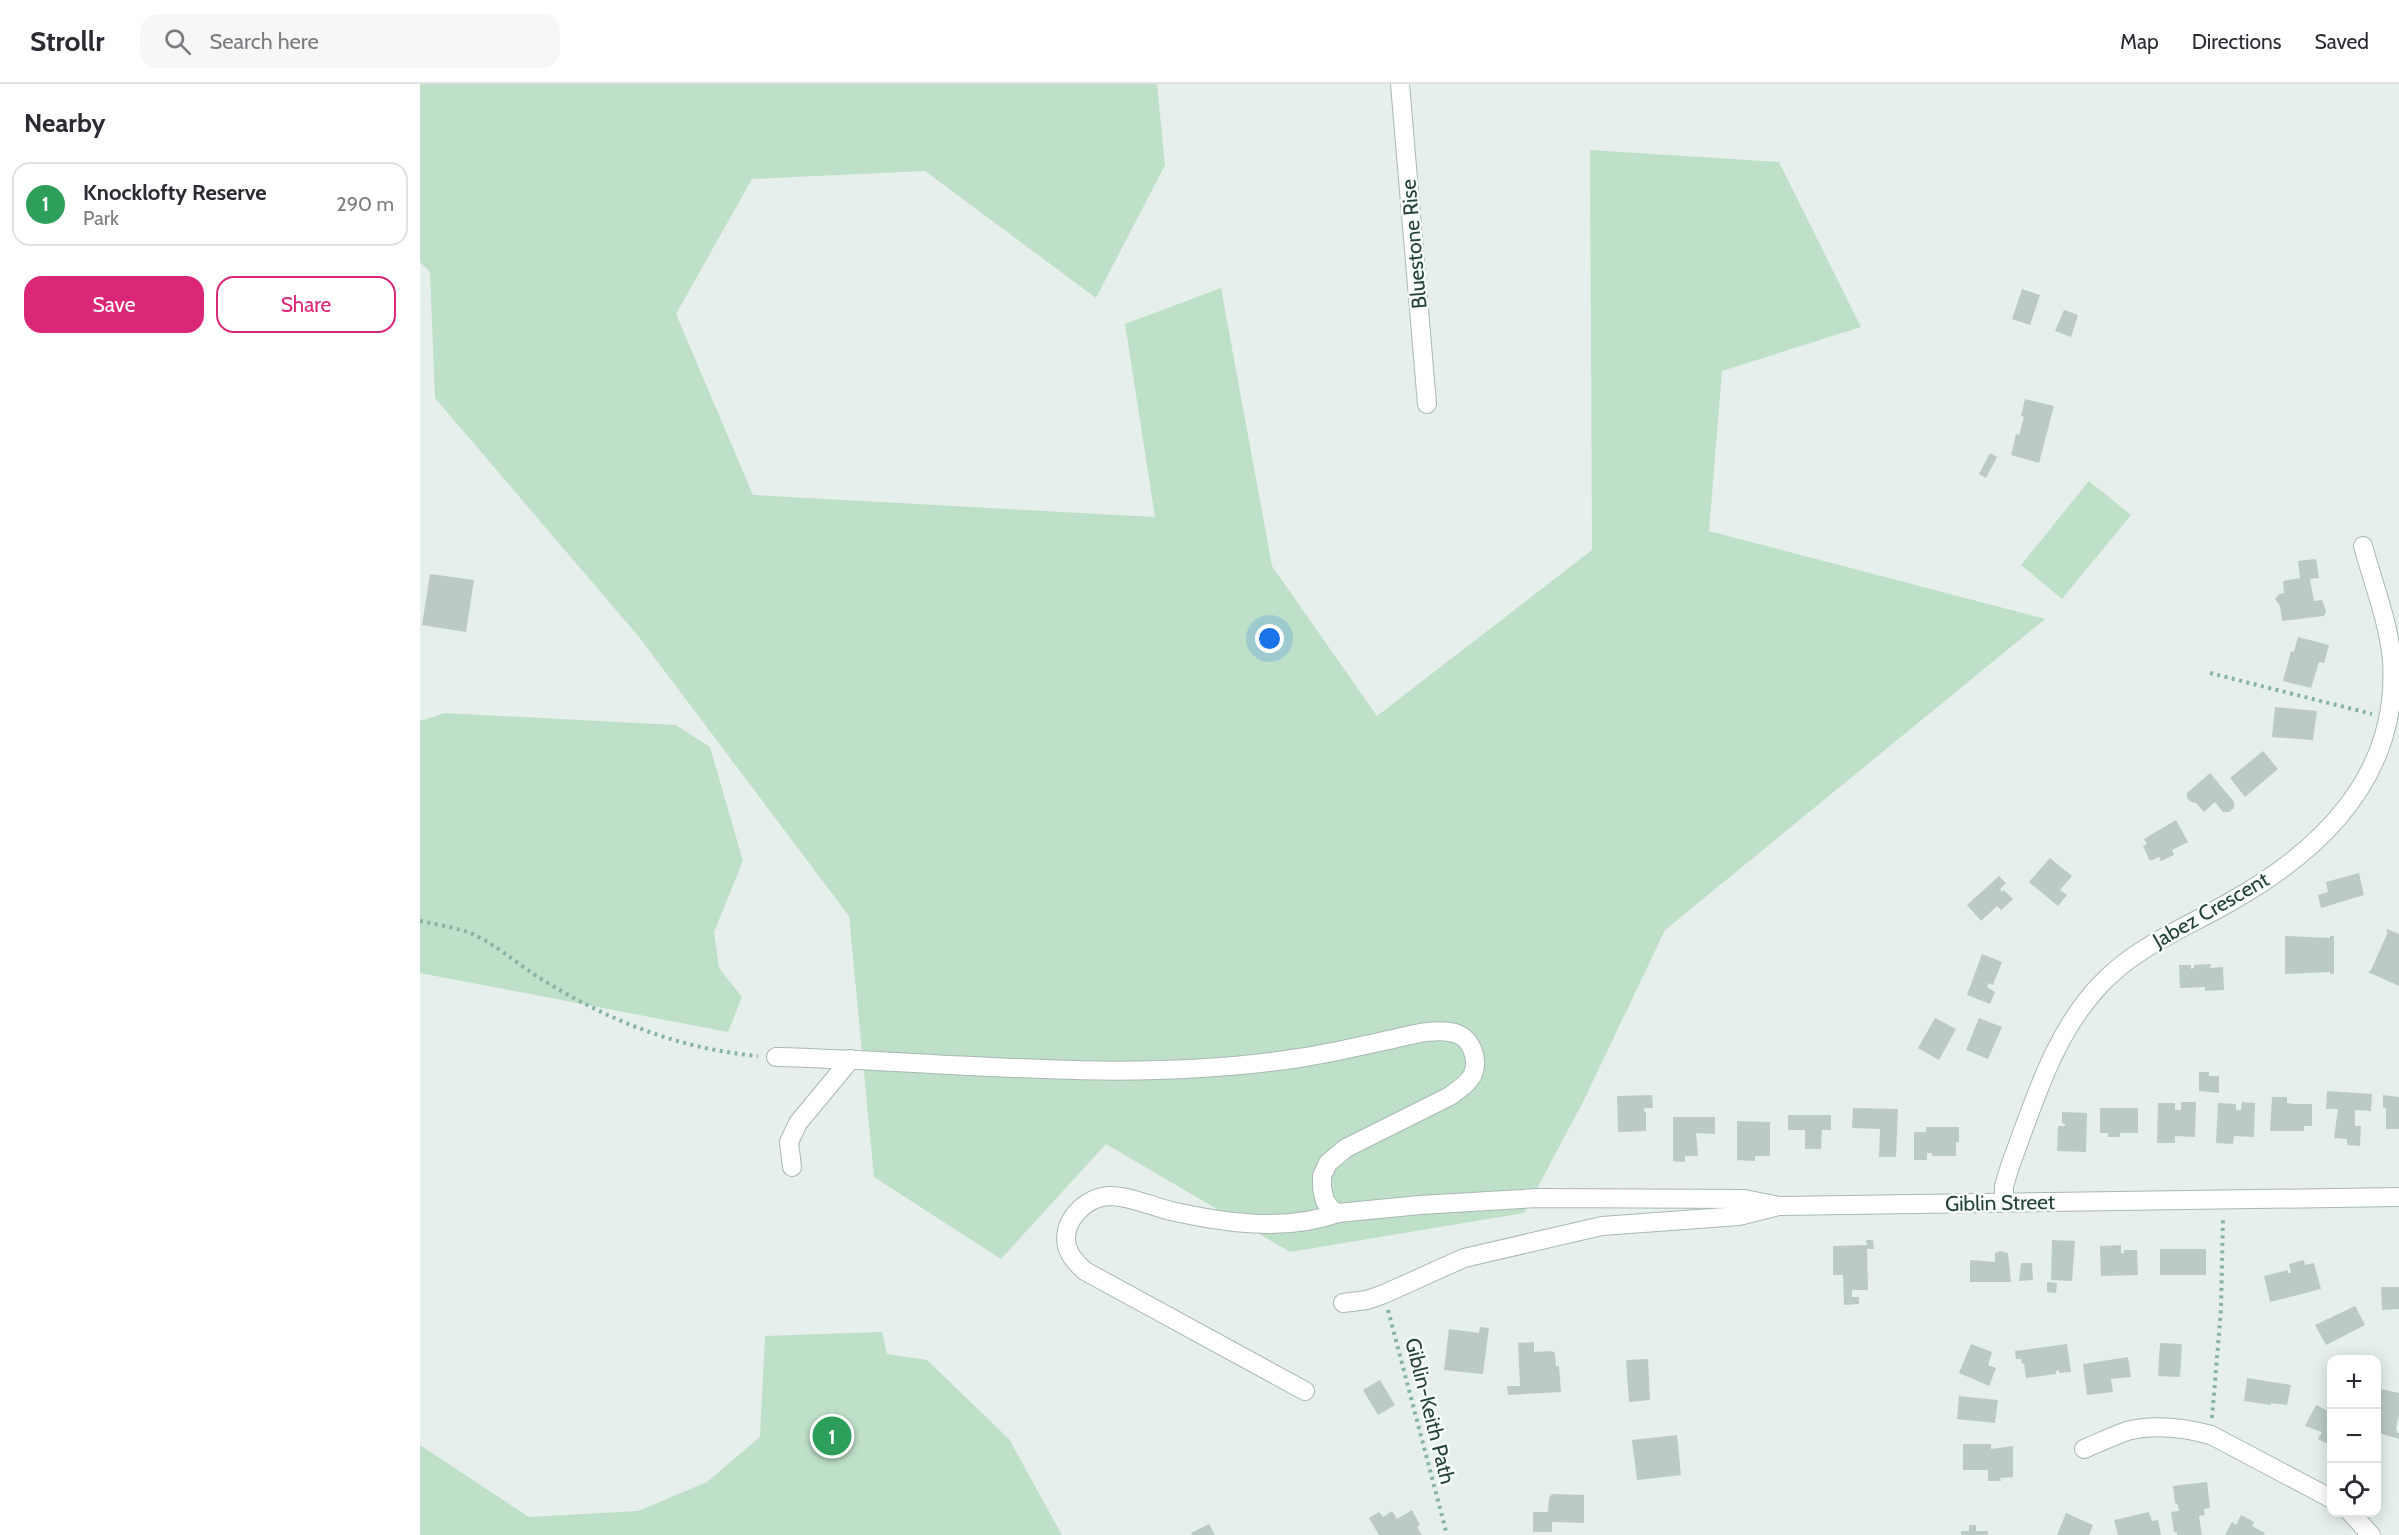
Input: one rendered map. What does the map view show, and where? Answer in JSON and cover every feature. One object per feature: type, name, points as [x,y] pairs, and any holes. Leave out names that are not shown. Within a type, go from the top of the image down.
[{"type":"street","name":"Bluestone Rise","points":[[1400,84],[1428,404]]},
{"type":"street","name":"Jabez Crescent","points":[[2004,1202],[2004,1186],[2010,1166],[2060,1039],[2100,985],[2156,940],[2249,892],[2318,840],[2364,784],[2379,757],[2390,719],[2391,660],[2363,546]]},
{"type":"street","points":[[776,1057],[981,1067],[1207,1068],[1246,1066],[1302,1058],[1437,1031],[1454,1032],[1465,1037],[1472,1046],[1474,1060],[1473,1074],[1464,1085],[1450,1096],[1346,1148],[1328,1163],[1322,1176],[1322,1188],[1325,1201],[1331,1209],[1338,1213]]},
{"type":"street","points":[[792,1167],[789,1142],[798,1123],[851,1059]]},
{"type":"street","points":[[1305,1391],[1085,1271],[1073,1260],[1066,1245],[1068,1227],[1075,1214],[1090,1202],[1108,1196],[1230,1221],[1273,1224],[1320,1219],[1338,1213],[1506,1198],[1744,1199],[1779,1206]]},
{"type":"street","name":"Giblin Street","points":[[1343,1303],[1367,1300],[1384,1294],[1464,1258],[1602,1226],[1739,1216],[1779,1206],[2399,1197]]},
{"type":"street","points":[[2084,1449],[2129,1431],[2173,1428],[2211,1435],[2327,1497]]},
{"type":"street","points":[[2355,1517],[2372,1535]]},
{"type":"path","points":[[2210,673],[2390,719]]},
{"type":"path","points":[[420,921],[465,932],[488,943],[542,980],[606,1016],[665,1038],[720,1053],[776,1057]]},
{"type":"path","points":[[2211,1435],[2221,1309],[2223,1200]]},
{"type":"path","name":"Giblin-Keith Path","points":[[1384,1294],[1447,1535]]},
{"type":"green space","points":[[420,84],[1157,84],[1165,165],[1096,298],[925,171],[752,179],[676,314],[753,495],[1155,517],[1125,324],[1221,288],[1272,566],[1377,716],[1592,550],[1590,150],[1779,162],[1861,327],[1722,371],[1709,531],[2045,619],[1665,930],[1583,1102],[1524,1213],[1290,1252],[1106,1144],[1001,1259],[874,1177],[849,916],[639,637],[435,398],[430,272],[420,262]]},
{"type":"green space","points":[[2089,481],[2131,515],[2062,599],[2021,565]]},
{"type":"green space","points":[[445,713],[676,725],[710,747],[743,861],[714,932],[719,968],[742,997],[728,1032],[420,973],[420,721]]},
{"type":"green space","points":[[882,1332],[887,1354],[927,1360],[1009,1439],[1062,1535],[420,1535],[420,1445],[529,1517],[638,1511],[707,1482],[760,1437],[765,1336]]},
{"type":"building","points":[[2022,289],[2040,295],[2030,325],[2012,319]]},
{"type":"building","points":[[2064,310],[2078,315],[2071,337],[2055,331]]},
{"type":"building","points":[[2025,399],[2054,406],[2039,463],[2011,455],[2016,434],[2019,435],[2024,417],[2021,416]]},
{"type":"building","points":[[1990,453],[1997,457],[1986,478],[1979,474]]},
{"type":"building","points":[[2316,559],[2319,578],[2310,579],[2314,601],[2322,600],[2326,611],[2324,616],[2282,621],[2280,606],[2275,599],[2279,594],[2284,593],[2283,581],[2300,578],[2298,561]]},
{"type":"building","points":[[430,574],[474,580],[466,632],[422,625]]},
{"type":"building","points":[[2298,637],[2329,645],[2324,663],[2319,662],[2311,688],[2283,681],[2291,651],[2294,652]]},
{"type":"building","points":[[2275,707],[2317,711],[2313,740],[2272,737]]},
{"type":"building","points":[[2263,751],[2278,769],[2245,797],[2230,778]]},
{"type":"building","points":[[2210,773],[2234,802],[2234,808],[2229,812],[2223,812],[2215,802],[2204,812],[2196,803],[2187,798],[2187,793]]},
{"type":"building","points":[[2176,820],[2188,842],[2172,850],[2174,855],[2161,861],[2159,857],[2150,861],[2143,846],[2147,844],[2144,839]]},
{"type":"building","points":[[2050,858],[2072,876],[2060,890],[2067,895],[2058,906],[2029,882]]},
{"type":"building","points":[[2359,873],[2364,895],[2321,908],[2318,895],[2328,892],[2326,882]]},
{"type":"building","points":[[1999,876],[2006,883],[2000,889],[2013,899],[2001,910],[1997,906],[1981,921],[1967,905]]},
{"type":"building","points":[[2387,929],[2399,934],[2399,986],[2368,972],[2388,932],[2386,932]]},
{"type":"building","points":[[2285,936],[2330,938],[2334,936],[2334,974],[2330,972],[2285,974]]},
{"type":"building","points":[[1982,954],[2002,962],[1993,985],[1989,983],[1987,987],[1995,992],[1990,1004],[1967,995]]},
{"type":"building","points":[[2211,964],[2210,968],[2223,967],[2224,990],[2205,991],[2205,987],[2180,988],[2179,965],[2191,965],[2191,969],[2194,965]]},
{"type":"building","points":[[1935,1018],[1956,1029],[1939,1060],[1918,1048]]},
{"type":"building","points":[[1979,1018],[2002,1027],[1988,1059],[1966,1050]]},
{"type":"building","points":[[2199,1072],[2209,1072],[2209,1076],[2219,1076],[2219,1093],[2199,1091]]},
{"type":"building","points":[[2327,1091],[2372,1094],[2371,1111],[2355,1110],[2355,1126],[2361,1126],[2360,1146],[2347,1145],[2347,1139],[2334,1138],[2338,1109],[2326,1109]]},
{"type":"building","points":[[1652,1095],[1653,1108],[1644,1108],[1646,1131],[1618,1132],[1617,1096]]},
{"type":"building","points":[[2383,1095],[2399,1097],[2399,1129],[2386,1129],[2386,1108],[2383,1108]]},
{"type":"building","points":[[2272,1097],[2287,1097],[2287,1103],[2312,1104],[2312,1126],[2304,1126],[2304,1131],[2270,1131]]},
{"type":"building","points":[[2181,1102],[2196,1102],[2195,1137],[2175,1136],[2175,1143],[2157,1143],[2158,1103],[2175,1103],[2175,1110],[2181,1110]]},
{"type":"building","points":[[2242,1102],[2255,1103],[2254,1137],[2234,1136],[2233,1144],[2216,1143],[2218,1103],[2236,1104],[2236,1110],[2241,1110]]},
{"type":"building","points":[[1853,1108],[1898,1109],[1896,1157],[1879,1157],[1880,1129],[1852,1128]]},
{"type":"building","points":[[2100,1108],[2138,1108],[2138,1133],[2120,1133],[2120,1137],[2108,1137],[2108,1133],[2100,1133]]},
{"type":"building","points":[[2062,1112],[2087,1113],[2086,1152],[2057,1151],[2058,1126],[2065,1126],[2062,1123]]},
{"type":"building","points":[[1788,1115],[1831,1115],[1831,1130],[1822,1130],[1821,1149],[1805,1149],[1805,1130],[1788,1130]]},
{"type":"building","points":[[1673,1117],[1715,1117],[1715,1134],[1696,1133],[1698,1156],[1685,1156],[1685,1162],[1673,1161]]},
{"type":"building","points":[[1737,1121],[1770,1122],[1770,1156],[1755,1156],[1755,1161],[1737,1160]]},
{"type":"building","points":[[1926,1127],[1959,1127],[1956,1156],[1932,1156],[1932,1153],[1927,1153],[1927,1160],[1914,1160],[1914,1132],[1926,1132]]},
{"type":"building","points":[[1866,1240],[1873,1240],[1874,1249],[1867,1249],[1868,1290],[1852,1290],[1852,1297],[1859,1297],[1859,1304],[1844,1305],[1843,1275],[1833,1275],[1833,1246],[1867,1245]]},
{"type":"building","points":[[2052,1240],[2075,1241],[2072,1281],[2051,1280]]},
{"type":"building","points":[[2121,1245],[2121,1253],[2124,1253],[2124,1250],[2137,1250],[2138,1275],[2101,1276],[2100,1246]]},
{"type":"building","points":[[2160,1249],[2206,1249],[2206,1275],[2160,1275]]},
{"type":"building","points":[[2000,1251],[2008,1253],[2011,1282],[1970,1282],[1970,1260],[1995,1262],[1995,1253]]},
{"type":"building","points":[[2304,1260],[2305,1265],[2314,1263],[2321,1289],[2270,1302],[2264,1276],[2288,1270],[2288,1273],[2291,1273],[2289,1264]]},
{"type":"building","points":[[2021,1263],[2032,1263],[2033,1280],[2019,1281]]},
{"type":"building","points":[[2047,1282],[2057,1283],[2056,1293],[2047,1292]]},
{"type":"building","points":[[2381,1287],[2399,1287],[2399,1309],[2382,1310]]},
{"type":"building","points":[[2355,1306],[2365,1325],[2326,1345],[2315,1325]]},
{"type":"building","points":[[1480,1327],[1489,1328],[1483,1374],[1444,1370],[1449,1329],[1479,1333]]},
{"type":"building","points":[[1534,1342],[1534,1352],[1552,1351],[1555,1353],[1556,1366],[1559,1366],[1561,1392],[1508,1395],[1507,1386],[1520,1386],[1518,1343]]},
{"type":"building","points":[[2160,1343],[2182,1344],[2180,1377],[2158,1376]]},
{"type":"building","points":[[1971,1344],[1992,1352],[1988,1365],[1996,1368],[1989,1386],[1959,1373]]},
{"type":"building","points":[[2067,1344],[2071,1372],[2059,1373],[2059,1370],[2056,1374],[2026,1378],[2024,1363],[2022,1364],[2021,1359],[2016,1359],[2015,1351]]},
{"type":"building","points":[[2128,1357],[2131,1377],[2111,1379],[2113,1392],[2087,1395],[2083,1364]]},
{"type":"building","points":[[1648,1359],[1650,1400],[1629,1402],[1626,1360]]},
{"type":"building","points":[[2247,1378],[2291,1385],[2287,1405],[2244,1401]]},
{"type":"building","points":[[1380,1380],[1395,1405],[1378,1415],[1363,1390]]},
{"type":"building","points":[[2381,1389],[2399,1393],[2399,1415],[2396,1428],[2399,1439],[2381,1434]]},
{"type":"building","points":[[1959,1396],[1998,1400],[1995,1423],[1957,1419]]},
{"type":"building","points":[[2316,1405],[2327,1410],[2327,1444],[2318,1439],[2322,1432],[2305,1426]]},
{"type":"building","points":[[1677,1435],[1681,1475],[1637,1480],[1632,1440]]},
{"type":"building","points":[[1963,1444],[1991,1444],[1991,1449],[2013,1446],[2013,1477],[2000,1478],[2001,1481],[1988,1481],[1988,1470],[1963,1470]]},
{"type":"building","points":[[2207,1482],[2210,1508],[2204,1509],[2205,1515],[2199,1516],[2202,1535],[2177,1535],[2177,1532],[2174,1532],[2171,1512],[2179,1511],[2175,1503],[2173,1486]]},
{"type":"building","points":[[1552,1494],[1584,1495],[1584,1523],[1552,1522],[1552,1532],[1533,1532],[1533,1512],[1548,1512],[1549,1498]]},
{"type":"building","points":[[1412,1510],[1420,1525],[1417,1527],[1422,1535],[1379,1535],[1369,1518],[1379,1512],[1383,1517],[1392,1511],[1397,1519]]},
{"type":"building","points":[[2149,1512],[2152,1521],[2158,1520],[2161,1535],[2118,1535],[2114,1520]]},
{"type":"building","points":[[2066,1513],[2093,1525],[2089,1535],[2057,1535]]},
{"type":"building","points":[[2241,1515],[2254,1522],[2252,1526],[2265,1533],[2264,1535],[2225,1535],[2232,1522],[2236,1525]]},
{"type":"building","points":[[1209,1524],[1215,1535],[1192,1535],[1191,1533]]},
{"type":"building","points":[[1969,1525],[1976,1525],[1976,1531],[1988,1531],[1988,1535],[1961,1535],[1961,1531],[1969,1531]]},
{"type":"place","name":"Knocklofty Reserve","points":[[832,1436]]}]
